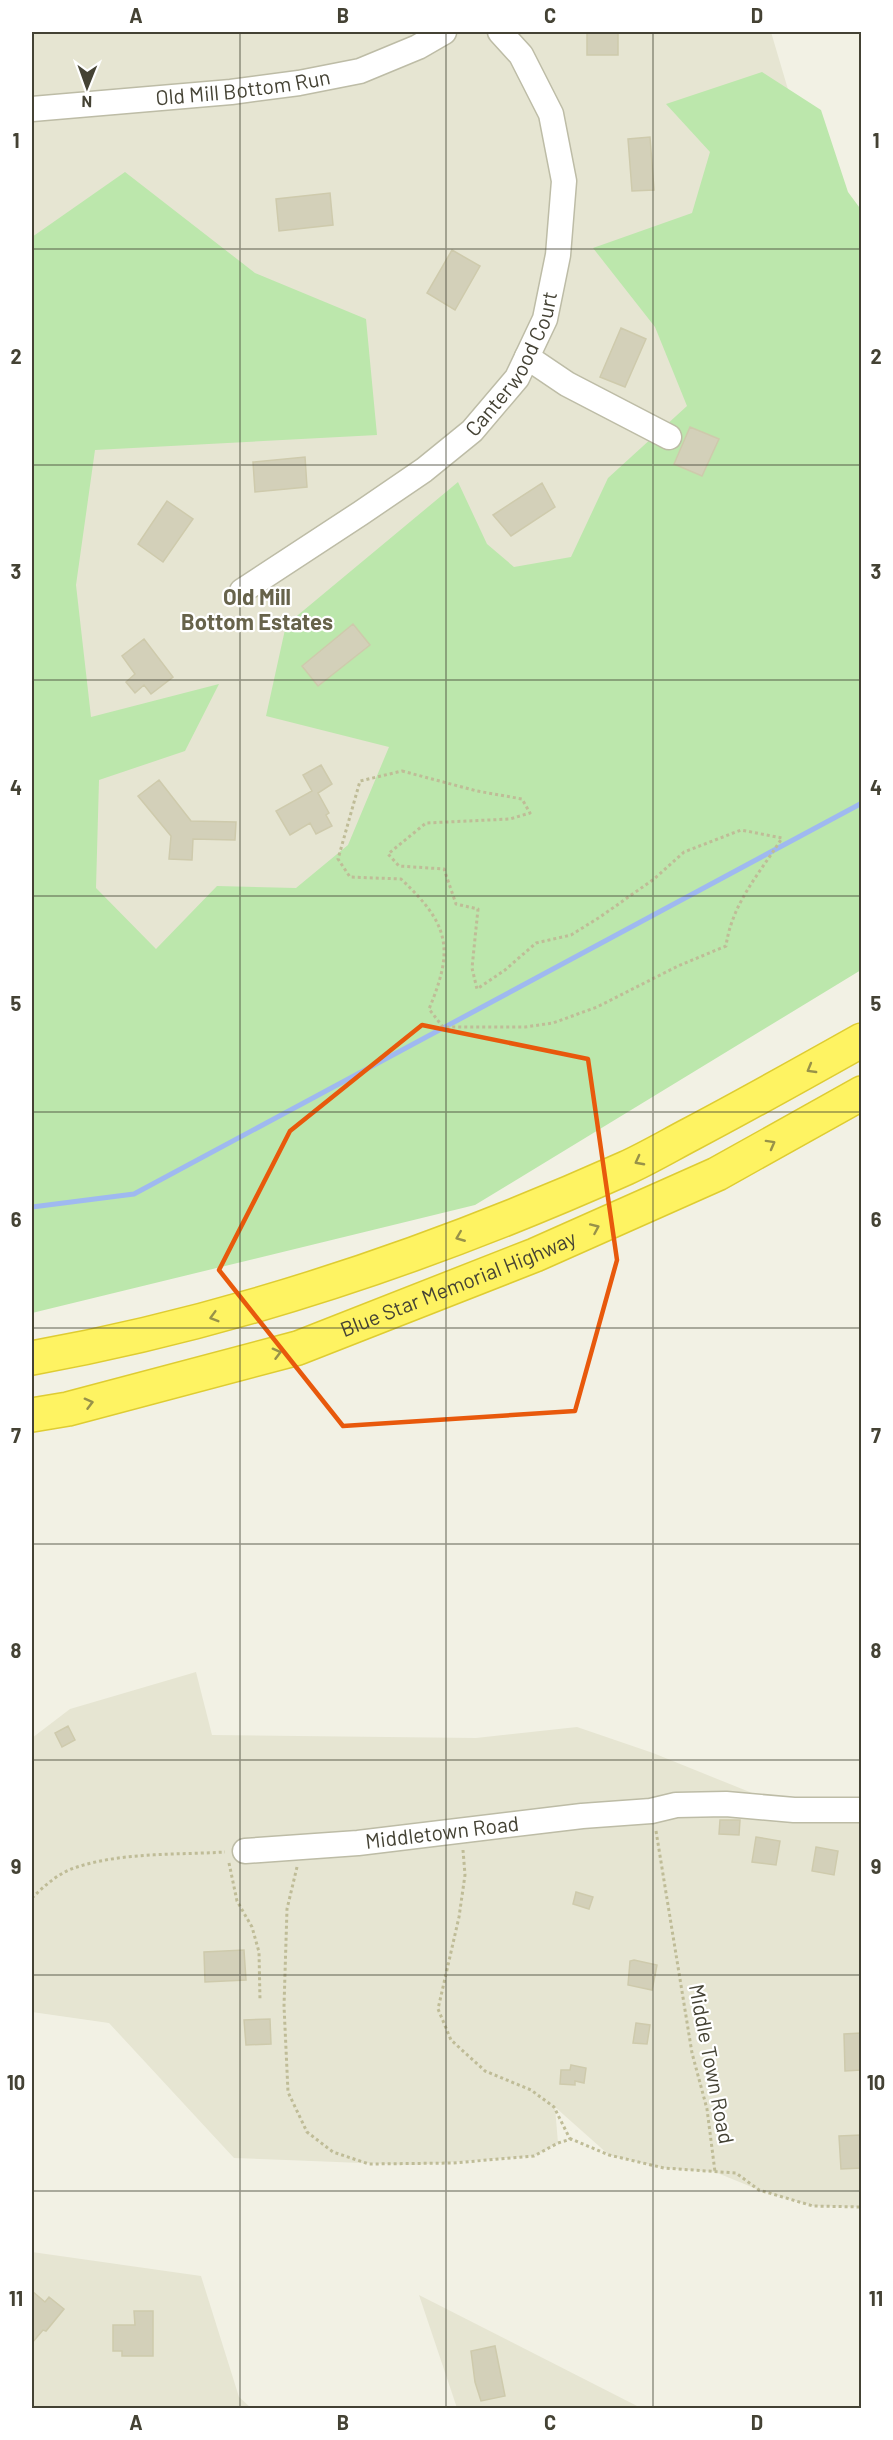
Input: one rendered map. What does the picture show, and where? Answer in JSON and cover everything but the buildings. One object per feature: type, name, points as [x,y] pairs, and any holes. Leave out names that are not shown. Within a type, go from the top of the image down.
[{"type":"highway","name":"Blue Star Memorial Highway","points":[[32,1358],[187,1325],[272,1301],[453,1240],[628,1167],[761,1097],[861,1040]]},
{"type":"highway","name":"Blue Star Memorial Highway","points":[[32,1415],[68,1408],[298,1348],[535,1255],[717,1174],[861,1093]]},
{"type":"street","name":"Old Mill Bottom Run","points":[[32,109],[231,92],[299,83],[360,71],[418,47],[444,32]]},
{"type":"street","name":"Canterwood Court","points":[[242,591],[362,513],[472,431],[517,378],[545,319],[558,255],[564,181],[551,114],[521,55],[500,32]]},
{"type":"street","points":[[527,357],[567,384],[669,437]]},
{"type":"street","name":"Middletown Road","points":[[237,1852],[358,1843],[651,1811],[676,1805],[726,1804],[794,1810],[861,1810]]},
{"type":"path","points":[[402,771],[477,791],[522,799],[530,813],[510,819],[426,823],[388,854],[399,866],[444,869],[456,904],[478,909],[472,968],[477,988],[505,970],[536,943],[571,935],[600,916],[654,879],[684,852],[741,830],[782,838],[761,872],[742,895],[728,929],[726,945],[678,966],[597,1007],[553,1023],[525,1027],[443,1027],[429,1009],[440,982],[445,955],[442,929],[402,879],[350,877],[338,859],[360,781],[402,771]]},
{"type":"path","name":"Middle Town Road","points":[[651,1811],[666,1887],[692,2053],[707,2109],[715,2172],[736,2173],[759,2190],[813,2206],[861,2207]]},
{"type":"path","points":[[462,1830],[465,1875],[459,1917],[438,2009],[451,2040],[485,2071],[531,2091],[554,2106],[571,2139],[609,2155],[664,2168],[715,2172]]},
{"type":"path","points":[[319,1846],[304,1855],[297,1864],[287,1909],[284,2006],[288,2092],[307,2133],[333,2152],[369,2164],[433,2164],[534,2156],[571,2139]]},
{"type":"path","points":[[32,1898],[50,1881],[76,1867],[118,1858],[237,1852],[230,1872],[237,1901],[252,1927],[259,1952],[260,2000]]},
{"type":"highlighted area","points":[[422,1025],[588,1059],[617,1260],[575,1411],[343,1426],[219,1270],[290,1131]]},
{"type":"shaded area","points":[[32,32],[771,32],[861,336],[861,664],[32,1034]]},
{"type":"shaded area","points":[[196,1672],[212,1735],[476,1738],[577,1727],[653,1753],[794,1810],[861,1810],[861,2207],[813,2206],[759,2190],[715,2172],[664,2168],[609,2155],[555,2107],[558,2143],[534,2156],[413,2165],[234,2158],[109,2023],[32,2012],[32,1738],[70,1709]]},
{"type":"shaded area","points":[[32,2252],[201,2276],[239,2397],[251,2408],[32,2408]]},
{"type":"shaded area","points":[[419,2295],[641,2408],[457,2408]]},
{"type":"green space","points":[[762,72],[821,110],[848,192],[862,211],[861,970],[475,1205],[32,1313],[32,237],[125,172],[255,273],[366,319],[377,435],[95,450],[76,585],[91,717],[219,684],[185,751],[99,780],[96,888],[156,949],[217,886],[296,888],[348,845],[389,747],[266,716],[286,625],[458,482],[487,544],[514,567],[571,557],[608,478],[687,406],[655,327],[593,248],[692,213],[710,152],[666,104]]},
{"type":"waterway","points":[[32,1207],[134,1194],[862,803]]},
{"type":"district","name":"Old Mill Bottom Estates","points":[[257,610]]}]
